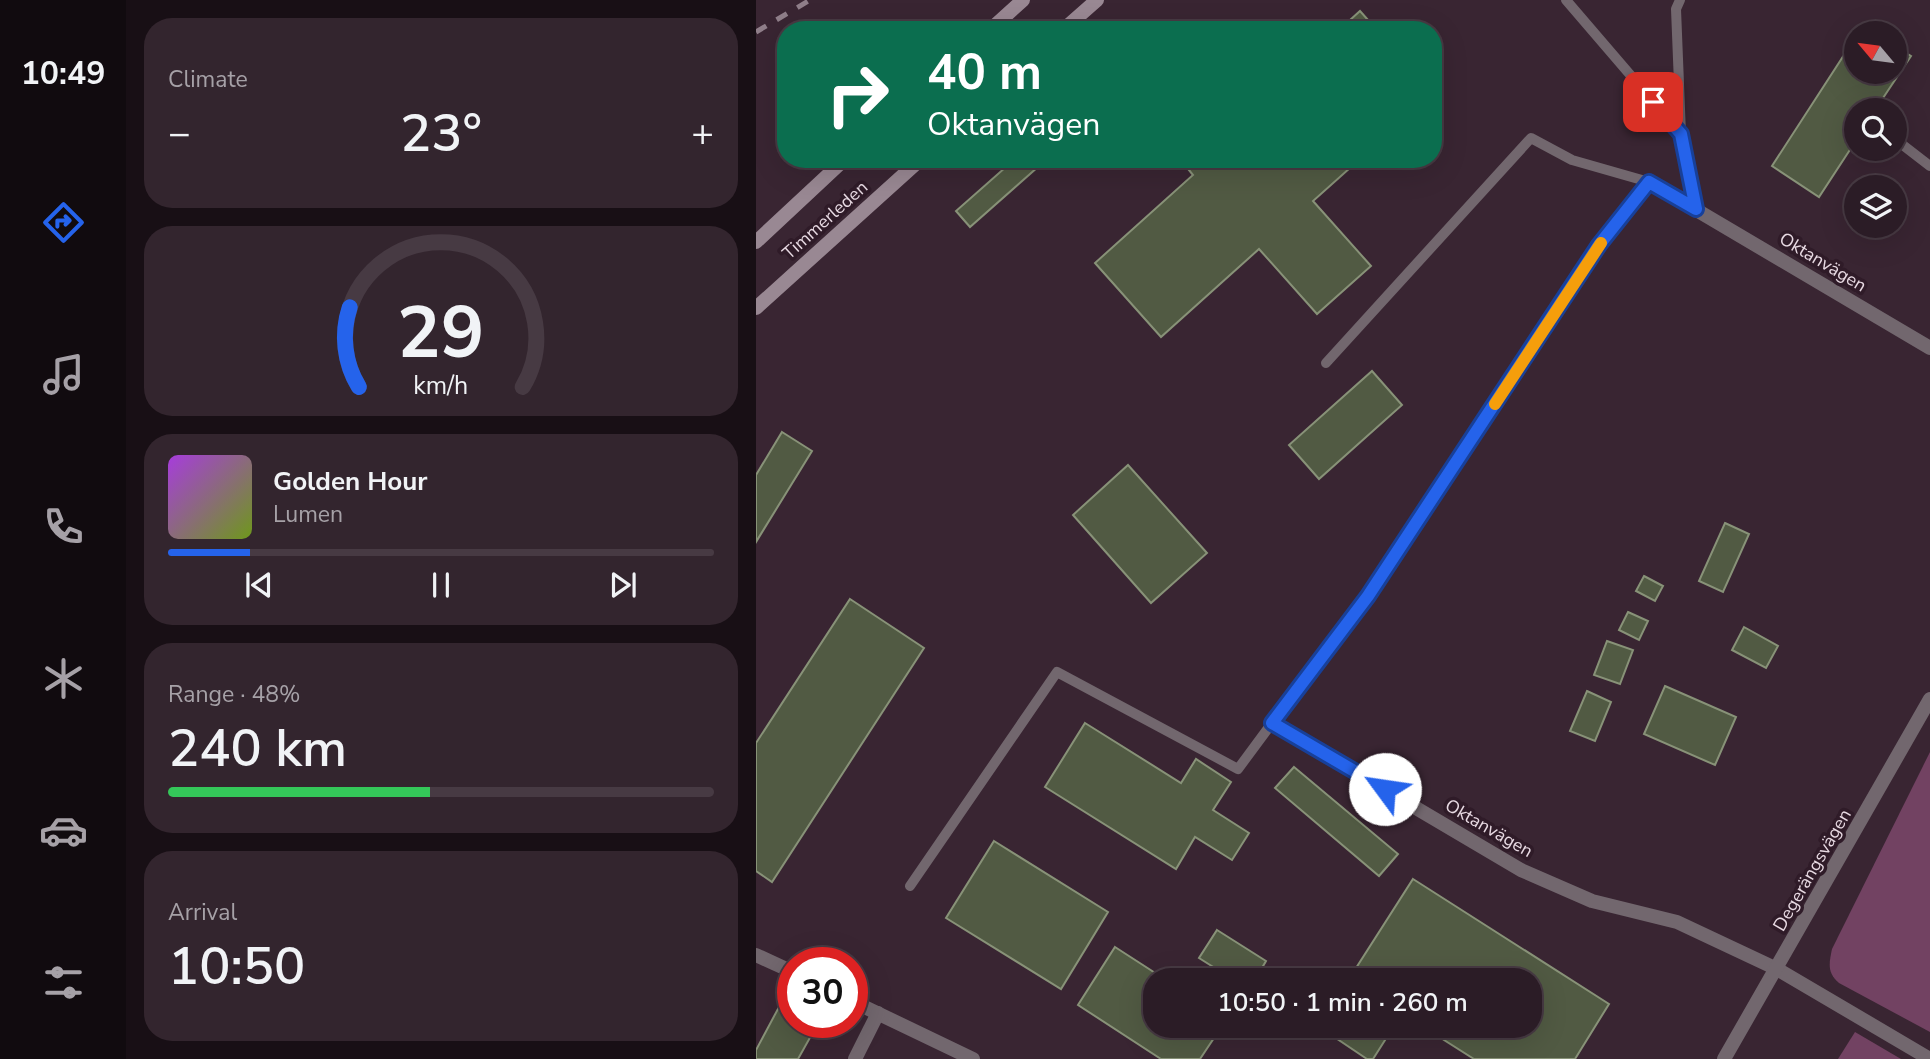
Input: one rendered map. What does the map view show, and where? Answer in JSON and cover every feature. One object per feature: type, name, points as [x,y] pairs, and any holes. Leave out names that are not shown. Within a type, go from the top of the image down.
[{"type":"main road","points":[[999,21],[1023,0]]},
{"type":"main road","points":[[1073,21],[1097,0]]},
{"type":"main road","name":"Timmerleden","points":[[756,242],[835,168]]},
{"type":"main road","name":"Timmerleden","points":[[756,309],[911,168]]},
{"type":"street","points":[[1681,134],[1696,209]]},
{"type":"street","points":[[1272,723],[1368,596],[1599,245],[1649,182]]},
{"type":"street","name":"Oktanvägen","points":[[1649,182],[1930,348]]},
{"type":"street","name":"Degerängsvägen","points":[[1724,1059],[1930,699]]},
{"type":"street","name":"Oktanvägen","points":[[1272,723],[1521,870],[1592,901],[1677,922],[1777,969],[1930,1059]]},
{"type":"street","points":[[756,955],[777,965]]},
{"type":"street","points":[[868,1008],[973,1059]]},
{"type":"street","points":[[855,1059],[878,1013]]},
{"type":"lane","points":[[1566,0],[1681,134]]},
{"type":"lane","points":[[1680,0],[1676,9],[1681,134]]},
{"type":"lane","points":[[1326,363],[1531,138],[1572,160],[1649,182]]},
{"type":"lane","points":[[1907,148],[1930,166]]},
{"type":"lane","points":[[910,886],[1057,672],[1238,769],[1272,723]]},
{"type":"shaded area","points":[[1930,752],[1930,1032],[1839,983],[1832,975],[1830,963],[1832,949]]},
{"type":"shaded area","points":[[1855,1032],[1901,1059],[1838,1059]]},
{"type":"building","points":[[1360,11],[1369,21],[1349,21]]},
{"type":"building","points":[[1844,55],[1844,84],[1892,84],[1883,98],[1844,98],[1844,159],[1819,197],[1772,166]]},
{"type":"building","points":[[1005,168],[1037,168],[970,227],[956,211]]},
{"type":"building","points":[[1187,168],[1350,168],[1313,201],[1371,266],[1317,314],[1259,249],[1161,337],[1095,263],[1193,175]]},
{"type":"building","points":[[1372,371],[1402,405],[1319,479],[1289,445]]},
{"type":"building","points":[[782,432],[812,451],[756,542],[756,475]]},
{"type":"building","points":[[1128,465],[1207,553],[1151,603],[1073,515]]},
{"type":"building","points":[[1725,523],[1749,534],[1723,592],[1699,581]]},
{"type":"building","points":[[1644,576],[1663,586],[1655,601],[1636,591]]},
{"type":"building","points":[[850,599],[924,648],[772,882],[756,871],[756,743]]},
{"type":"building","points":[[1628,612],[1648,621],[1639,640],[1619,630]]},
{"type":"building","points":[[1744,627],[1778,646],[1766,668],[1732,650]]},
{"type":"building","points":[[1607,641],[1633,650],[1620,684],[1594,675]]},
{"type":"building","points":[[1665,686],[1736,717],[1715,765],[1644,734]]},
{"type":"building","points":[[1587,691],[1611,702],[1595,741],[1570,731]]},
{"type":"building","points":[[1085,723],[1181,783],[1196,759],[1231,782],[1213,810],[1249,833],[1232,860],[1195,837],[1176,869],[1045,787]]},
{"type":"building","points":[[1294,767],[1398,854],[1379,876],[1275,788]]},
{"type":"building","points":[[994,841],[1108,912],[1061,989],[946,918]]},
{"type":"building","points":[[1413,879],[1609,1004],[1575,1059],[1474,1059],[1441,1038],[1542,1038],[1542,968],[1356,968]]},
{"type":"building","points":[[1217,930],[1266,961],[1262,968],[1215,968],[1199,958]]},
{"type":"building","points":[[1115,947],[1147,968],[1143,968],[1143,1038],[1214,1038],[1200,1059],[1161,1059],[1078,1005]]},
{"type":"building","points":[[777,1011],[777,1038],[810,1038],[798,1059],[756,1059],[756,1050]]},
{"type":"building","points":[[1336,1038],[1386,1038],[1373,1059],[1367,1059]]},
{"type":"railway","points":[[756,32],[810,0]]},
{"type":"slow traffic","points":[[1495,404],[1601,243]]},
{"type":"route","points":[[1385,789],[1272,723],[1368,596],[1599,245],[1649,182],[1696,209],[1681,134],[1653,102]]}]
